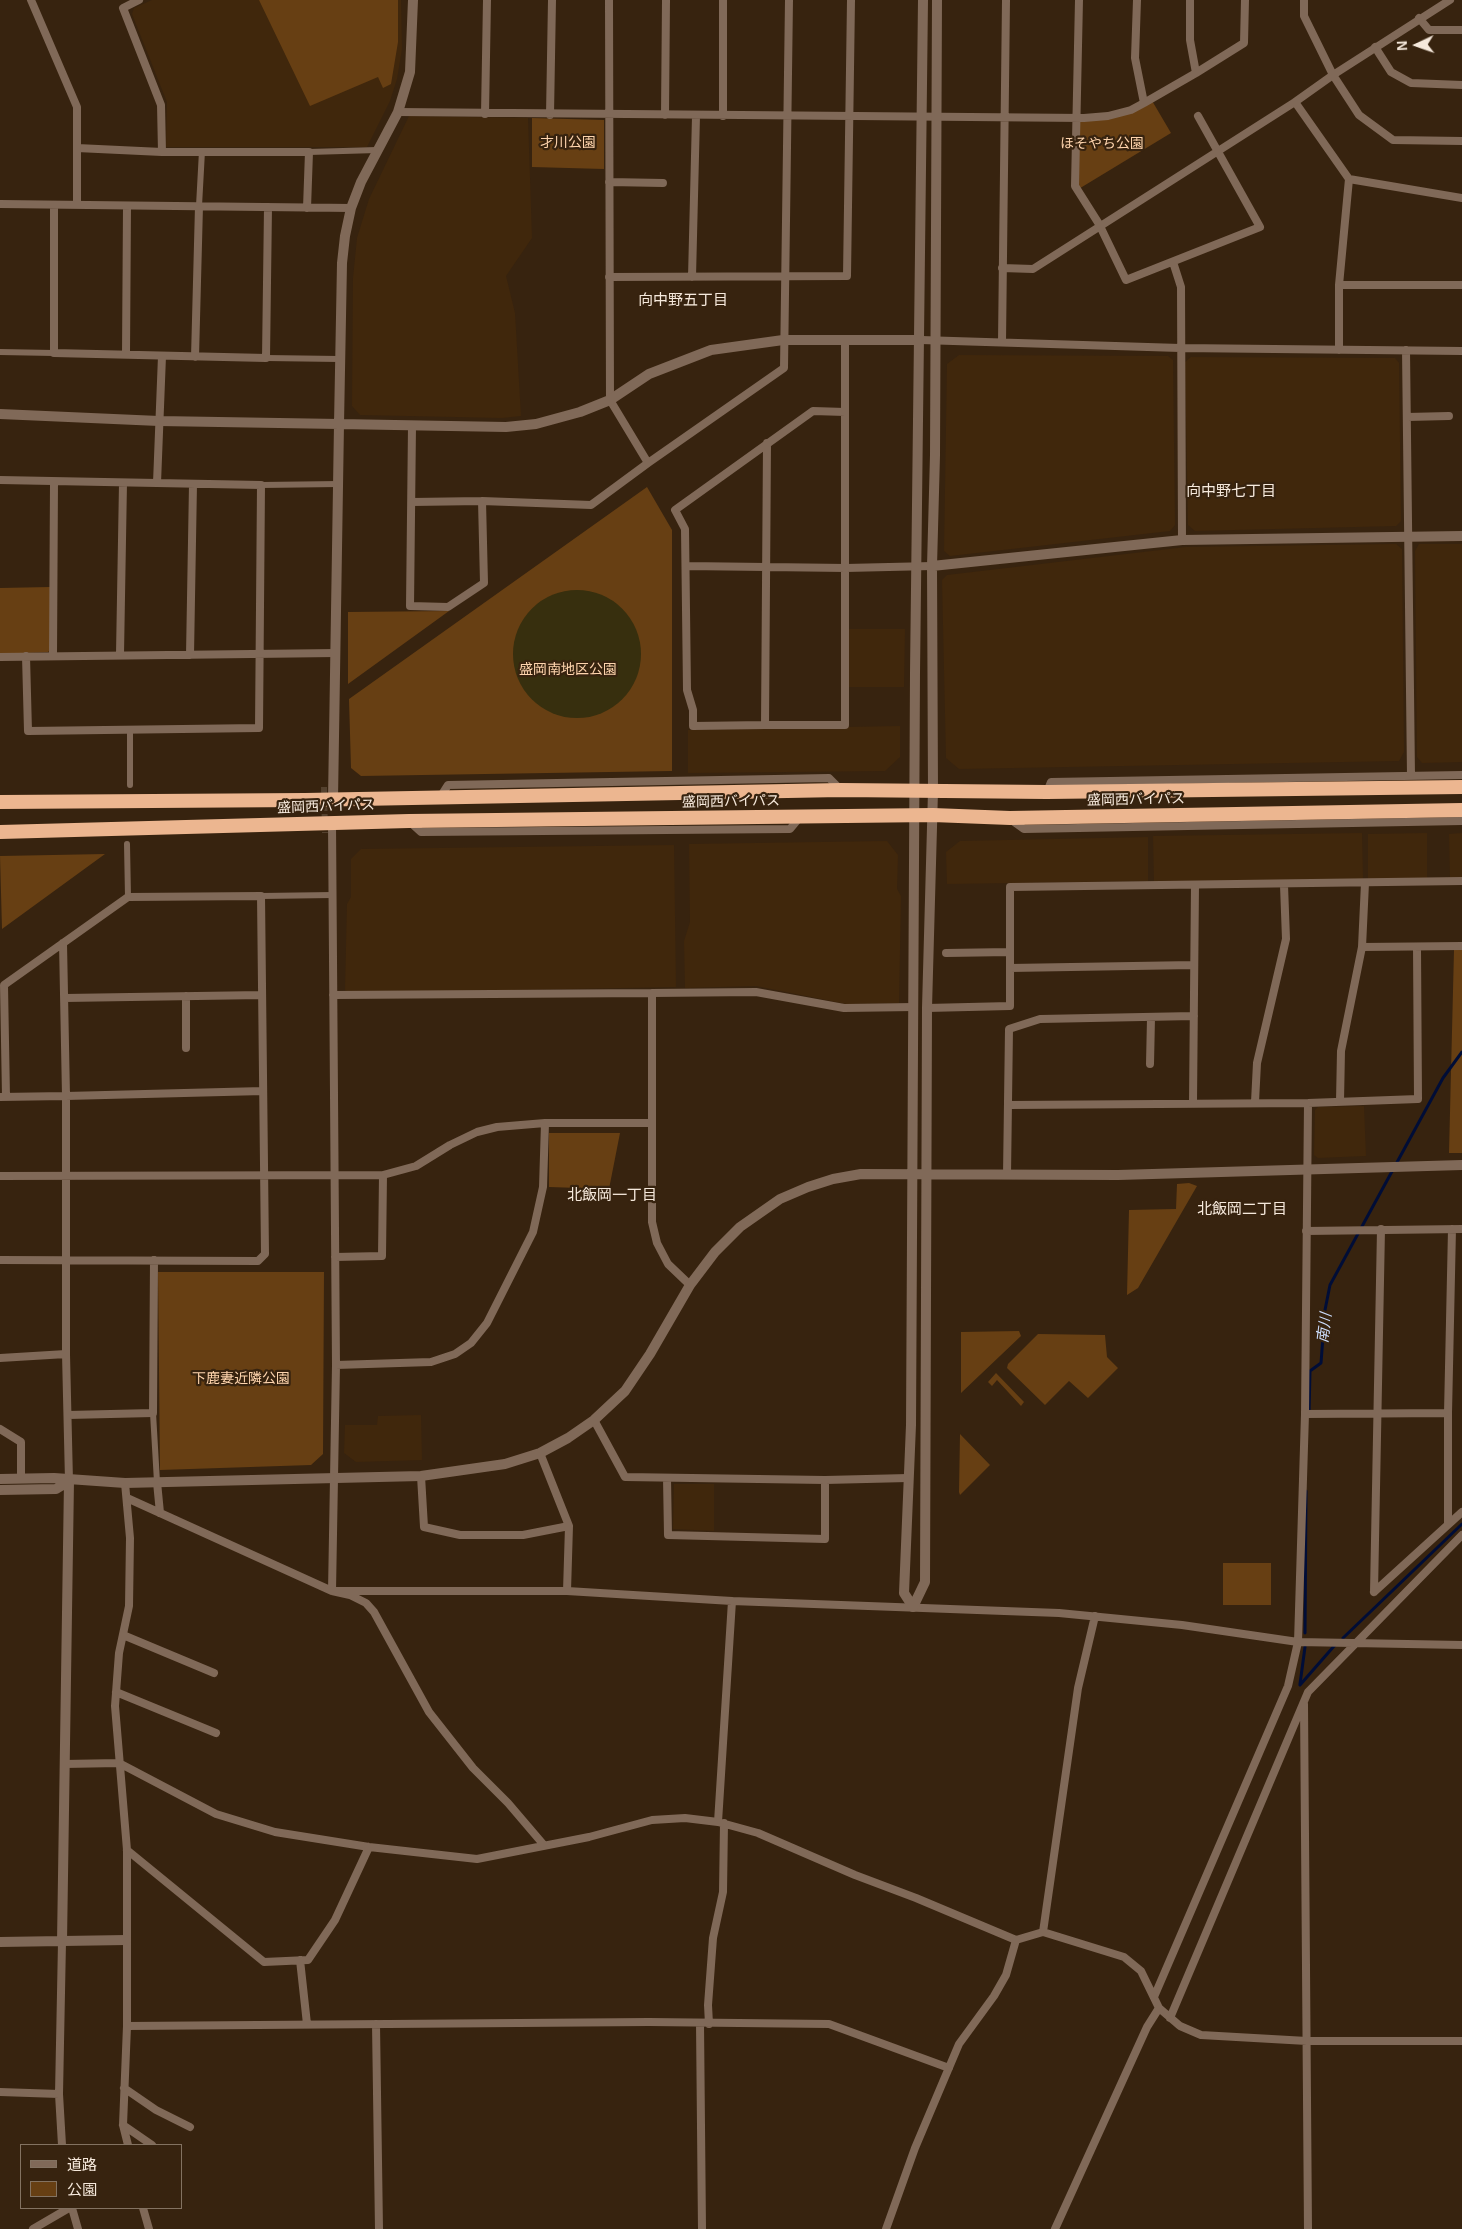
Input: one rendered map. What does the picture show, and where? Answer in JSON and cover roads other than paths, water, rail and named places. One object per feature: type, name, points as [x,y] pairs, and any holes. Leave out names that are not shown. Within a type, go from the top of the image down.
[{"type":"highway","name":"盛岡西バイパス","points":[[0,802],[333,799],[840,790],[1048,792],[1462,787]]},
{"type":"highway","name":"盛岡西バイパス","points":[[0,832],[409,821],[914,815],[1010,818],[1462,810]]},
{"type":"street","points":[[31,0],[77,107],[77,205]]},
{"type":"street","points":[[139,0],[123,8],[161,105],[162,152]]},
{"type":"street","points":[[333,799],[342,263],[351,208],[377,150],[398,112],[410,72],[413,51],[413,0]]},
{"type":"street","points":[[485,114],[487,0]]},
{"type":"street","points":[[550,115],[552,0]]},
{"type":"street","points":[[609,0],[610,400],[648,462]]},
{"type":"street","points":[[665,115],[666,0]]},
{"type":"street","points":[[723,0],[723,116]]},
{"type":"street","points":[[412,502],[482,501],[591,505],[648,462],[784,368],[789,0]]},
{"type":"street","points":[[609,277],[847,276],[851,0]]},
{"type":"street","points":[[913,1607],[904,1593],[911,1424],[914,791],[921,340],[923,0]]},
{"type":"street","points":[[913,1607],[924,1582],[928,1008],[933,815],[932,566],[936,341],[937,0]]},
{"type":"street","points":[[1002,342],[1006,0]]},
{"type":"street","points":[[1079,0],[1074,186],[1099,224],[1126,280],[1260,227],[1198,116]]},
{"type":"street","points":[[1138,0],[1136,58],[1144,103]]},
{"type":"street","points":[[1190,0],[1190,40],[1196,73]]},
{"type":"street","points":[[398,112],[1005,118],[1108,116],[1131,110],[1244,44],[1244,0]]},
{"type":"street","points":[[1304,0],[1304,16],[1333,75],[1359,115],[1393,140],[1462,141]]},
{"type":"street","points":[[1002,268],[1032,269],[1099,224],[1218,152],[1419,18],[1450,0]]},
{"type":"street","points":[[1419,18],[1429,30],[1462,30]]},
{"type":"street","points":[[1375,47],[1391,72],[1411,83],[1462,85]]},
{"type":"street","points":[[1295,102],[1349,179],[1339,285],[1338,350]]},
{"type":"street","points":[[692,276],[696,116]]},
{"type":"street","points":[[77,148],[162,152],[377,150]]},
{"type":"street","points":[[195,357],[202,152]]},
{"type":"street","points":[[307,208],[309,152]]},
{"type":"street","points":[[1349,179],[1462,198]]},
{"type":"street","points":[[609,182],[663,183]]},
{"type":"street","points":[[0,204],[351,208]]},
{"type":"street","points":[[54,205],[54,353]]},
{"type":"street","points":[[126,354],[127,206]]},
{"type":"street","points":[[266,358],[268,207]]},
{"type":"street","points":[[1173,262],[1181,287],[1182,540]]},
{"type":"street","points":[[1339,285],[1462,285]]},
{"type":"street","points":[[0,414],[159,421],[506,427],[536,424],[580,412],[610,400],[649,374],[703,353],[783,340],[921,340],[1180,348],[1462,351]]},
{"type":"street","points":[[845,340],[846,568],[845,725],[693,726],[693,710],[686,690],[685,529],[674,510],[813,410],[845,412]]},
{"type":"street","points":[[1406,350],[1412,776]]},
{"type":"street","points":[[0,352],[339,360]]},
{"type":"street","points":[[157,483],[162,356]]},
{"type":"street","points":[[1407,417],[1449,416]]},
{"type":"street","points":[[412,426],[410,606],[448,607],[484,583],[482,501]]},
{"type":"street","points":[[765,725],[767,443]]},
{"type":"street","points":[[0,480],[261,485],[338,484]]},
{"type":"street","points":[[53,656],[54,482]]},
{"type":"street","points":[[120,654],[124,483]]},
{"type":"street","points":[[190,655],[193,484]]},
{"type":"street","points":[[26,656],[28,731],[259,728],[261,485]]},
{"type":"street","points":[[686,566],[767,568],[917,567],[1182,540],[1462,536]]},
{"type":"street","points":[[0,656],[336,653]]},
{"type":"street","points":[[130,730],[130,785]]},
{"type":"street","points":[[1048,792],[1051,782],[1462,775]]},
{"type":"street","points":[[1010,818],[1024,829],[1462,821]]},
{"type":"street","points":[[332,824],[333,1176],[336,1365],[332,1591]]},
{"type":"street","points":[[127,844],[128,897]]},
{"type":"street","points":[[928,1008],[1010,1006],[1010,887],[1284,885],[1462,881]]},
{"type":"street","points":[[1340,1101],[1341,1051],[1362,947],[1365,882]]},
{"type":"street","points":[[1193,1103],[1195,885]]},
{"type":"street","points":[[1255,1102],[1257,1064],[1286,939],[1284,885]]},
{"type":"street","points":[[263,1091],[3,1097],[4,985],[128,897],[333,895]]},
{"type":"street","points":[[0,1260],[258,1261],[265,1254],[261,896]]},
{"type":"street","points":[[62,2144],[59,2094],[69,1480],[66,1354],[68,1261],[64,943]]},
{"type":"street","points":[[1362,947],[1462,946]]},
{"type":"street","points":[[1009,1105],[1418,1099],[1417,947]]},
{"type":"street","points":[[946,953],[1010,952]]},
{"type":"street","points":[[1010,968],[1194,965]]},
{"type":"street","points":[[333,995],[756,992],[844,1008],[914,1006]]},
{"type":"street","points":[[652,993],[652,1222],[668,1264],[690,1286]]},
{"type":"street","points":[[65,998],[262,995]]},
{"type":"street","points":[[186,996],[186,1048]]},
{"type":"street","points":[[1007,1175],[1009,1029],[1040,1019],[1194,1016]]},
{"type":"street","points":[[1150,1018],[1150,1064]]},
{"type":"street","points":[[1154,1997],[1288,1686],[1298,1642],[1305,1414],[1308,1102]]},
{"type":"street","points":[[336,1365],[431,1362],[455,1354],[471,1342],[487,1323],[533,1232],[543,1187],[545,1123]]},
{"type":"street","points":[[0,1176],[383,1175],[416,1166],[450,1145],[477,1132],[512,1124],[651,1124]]},
{"type":"street","points":[[0,1479],[21,1478],[125,1483],[422,1476],[505,1464],[540,1453],[568,1438],[594,1420],[624,1391],[650,1354],[690,1286],[715,1252],[740,1227],[780,1199],[833,1179],[861,1174],[1118,1175],[1462,1165]]},
{"type":"street","points":[[335,1257],[382,1256],[383,1175]]},
{"type":"street","points":[[1381,1229],[1374,1592],[1462,1512]]},
{"type":"street","points":[[1448,1524],[1448,1413],[1452,1229]]},
{"type":"street","points":[[1306,1231],[1462,1229]]},
{"type":"street","points":[[154,1260],[154,1413],[160,1513]]},
{"type":"street","points":[[0,1358],[66,1354]]},
{"type":"street","points":[[68,1415],[154,1413]]},
{"type":"street","points":[[1305,1414],[1377,1415],[1448,1413]]},
{"type":"street","points":[[594,1420],[625,1477],[825,1480],[908,1478]]},
{"type":"street","points":[[0,1428],[21,1442],[21,1478]]},
{"type":"street","points":[[540,1453],[568,1526],[567,1591]]},
{"type":"street","points":[[422,1476],[424,1527],[460,1535],[523,1535],[568,1526]]},
{"type":"street","points":[[668,1478],[668,1535],[825,1539],[825,1480]]},
{"type":"street","points":[[0,1490],[56,1489],[69,1480]]},
{"type":"street","points":[[125,1483],[130,1538],[129,1606],[123,1635],[115,1706],[128,1850],[127,2026],[123,2125],[128,2144]]},
{"type":"street","points":[[127,1498],[332,1591],[350,1595],[366,1603],[374,1612],[429,1712],[473,1768],[508,1803],[543,1844]]},
{"type":"street","points":[[1170,2018],[1308,1692],[1353,1643],[1462,1535]]},
{"type":"street","points":[[332,1591],[567,1591],[913,1607],[1095,1616],[1182,1625],[1298,1642],[1462,1645]]},
{"type":"street","points":[[709,2024],[708,2005],[713,1938],[723,1892],[721,1822],[732,1600]]},
{"type":"street","points":[[1043,1932],[1078,1688],[1095,1616]]},
{"type":"street","points":[[123,1635],[214,1673]]},
{"type":"street","points":[[116,1692],[216,1733]]},
{"type":"street","points":[[1304,1699],[1308,2229]]},
{"type":"street","points":[[64,1764],[119,1763],[216,1814],[275,1832],[369,1847],[477,1859],[589,1836],[652,1820],[685,1818],[721,1822],[758,1833],[855,1875],[916,1898],[1016,1940],[1043,1932],[1124,1957],[1141,1971],[1159,2008],[1170,2018],[1201,2034],[1307,2041],[1462,2041]]},
{"type":"street","points":[[128,1850],[264,1962],[308,1960],[335,1920],[369,1847]]},
{"type":"street","points":[[0,1942],[126,1940]]},
{"type":"street","points":[[886,2229],[915,2148],[959,2044],[994,1996],[1006,1975],[1016,1940]]},
{"type":"street","points":[[300,1960],[307,2024]]},
{"type":"street","points":[[1056,2229],[1147,2028],[1159,2008]]},
{"type":"street","points":[[700,2023],[702,2229]]},
{"type":"street","points":[[376,2024],[379,2229]]},
{"type":"street","points":[[127,2026],[829,2024],[949,2068]]},
{"type":"street","points":[[124,2088],[156,2110],[190,2127]]},
{"type":"street","points":[[0,2092],[59,2094]]},
{"type":"street","points":[[123,2125],[151,2144]]},
{"type":"street","points":[[32,2229],[69,2209]]},
{"type":"street","points":[[71,2209],[78,2229]]},
{"type":"street","points":[[143,2209],[149,2229]]},
{"type":"waterway","name":"南川","points":[[1309,1413],[1310,1371],[1321,1363],[1325,1310],[1330,1285],[1443,1078],[1462,1052]]},
{"type":"waterway","name":"南川","points":[[1305,1633],[1306,1491]]},
{"type":"waterway","points":[[1343,1638],[1462,1524]]},
{"type":"waterway","points":[[1300,1685],[1335,1645]]},
{"type":"waterway","name":"南川","points":[[1300,1684],[1305,1647]]},
{"type":"tunnel","points":[[324,787],[325,833]]},
{"type":"district","name":"向中野五丁目","points":[[683,301]]},
{"type":"district","name":"向中野七丁目","points":[[1231,492]]},
{"type":"district","name":"北飯岡一丁目","points":[[612,1196]]},
{"type":"district","name":"北飯岡二丁目","points":[[1242,1210]]},
{"type":"park label","name":"才川公園","points":[[568,143]]},
{"type":"park label","name":"ほそやち公園","points":[[1102,144]]},
{"type":"park label","name":"盛岡南地区公園","points":[[568,670]]},
{"type":"park label","name":"下鹿妻近隣公園","points":[[241,1379]]}]
